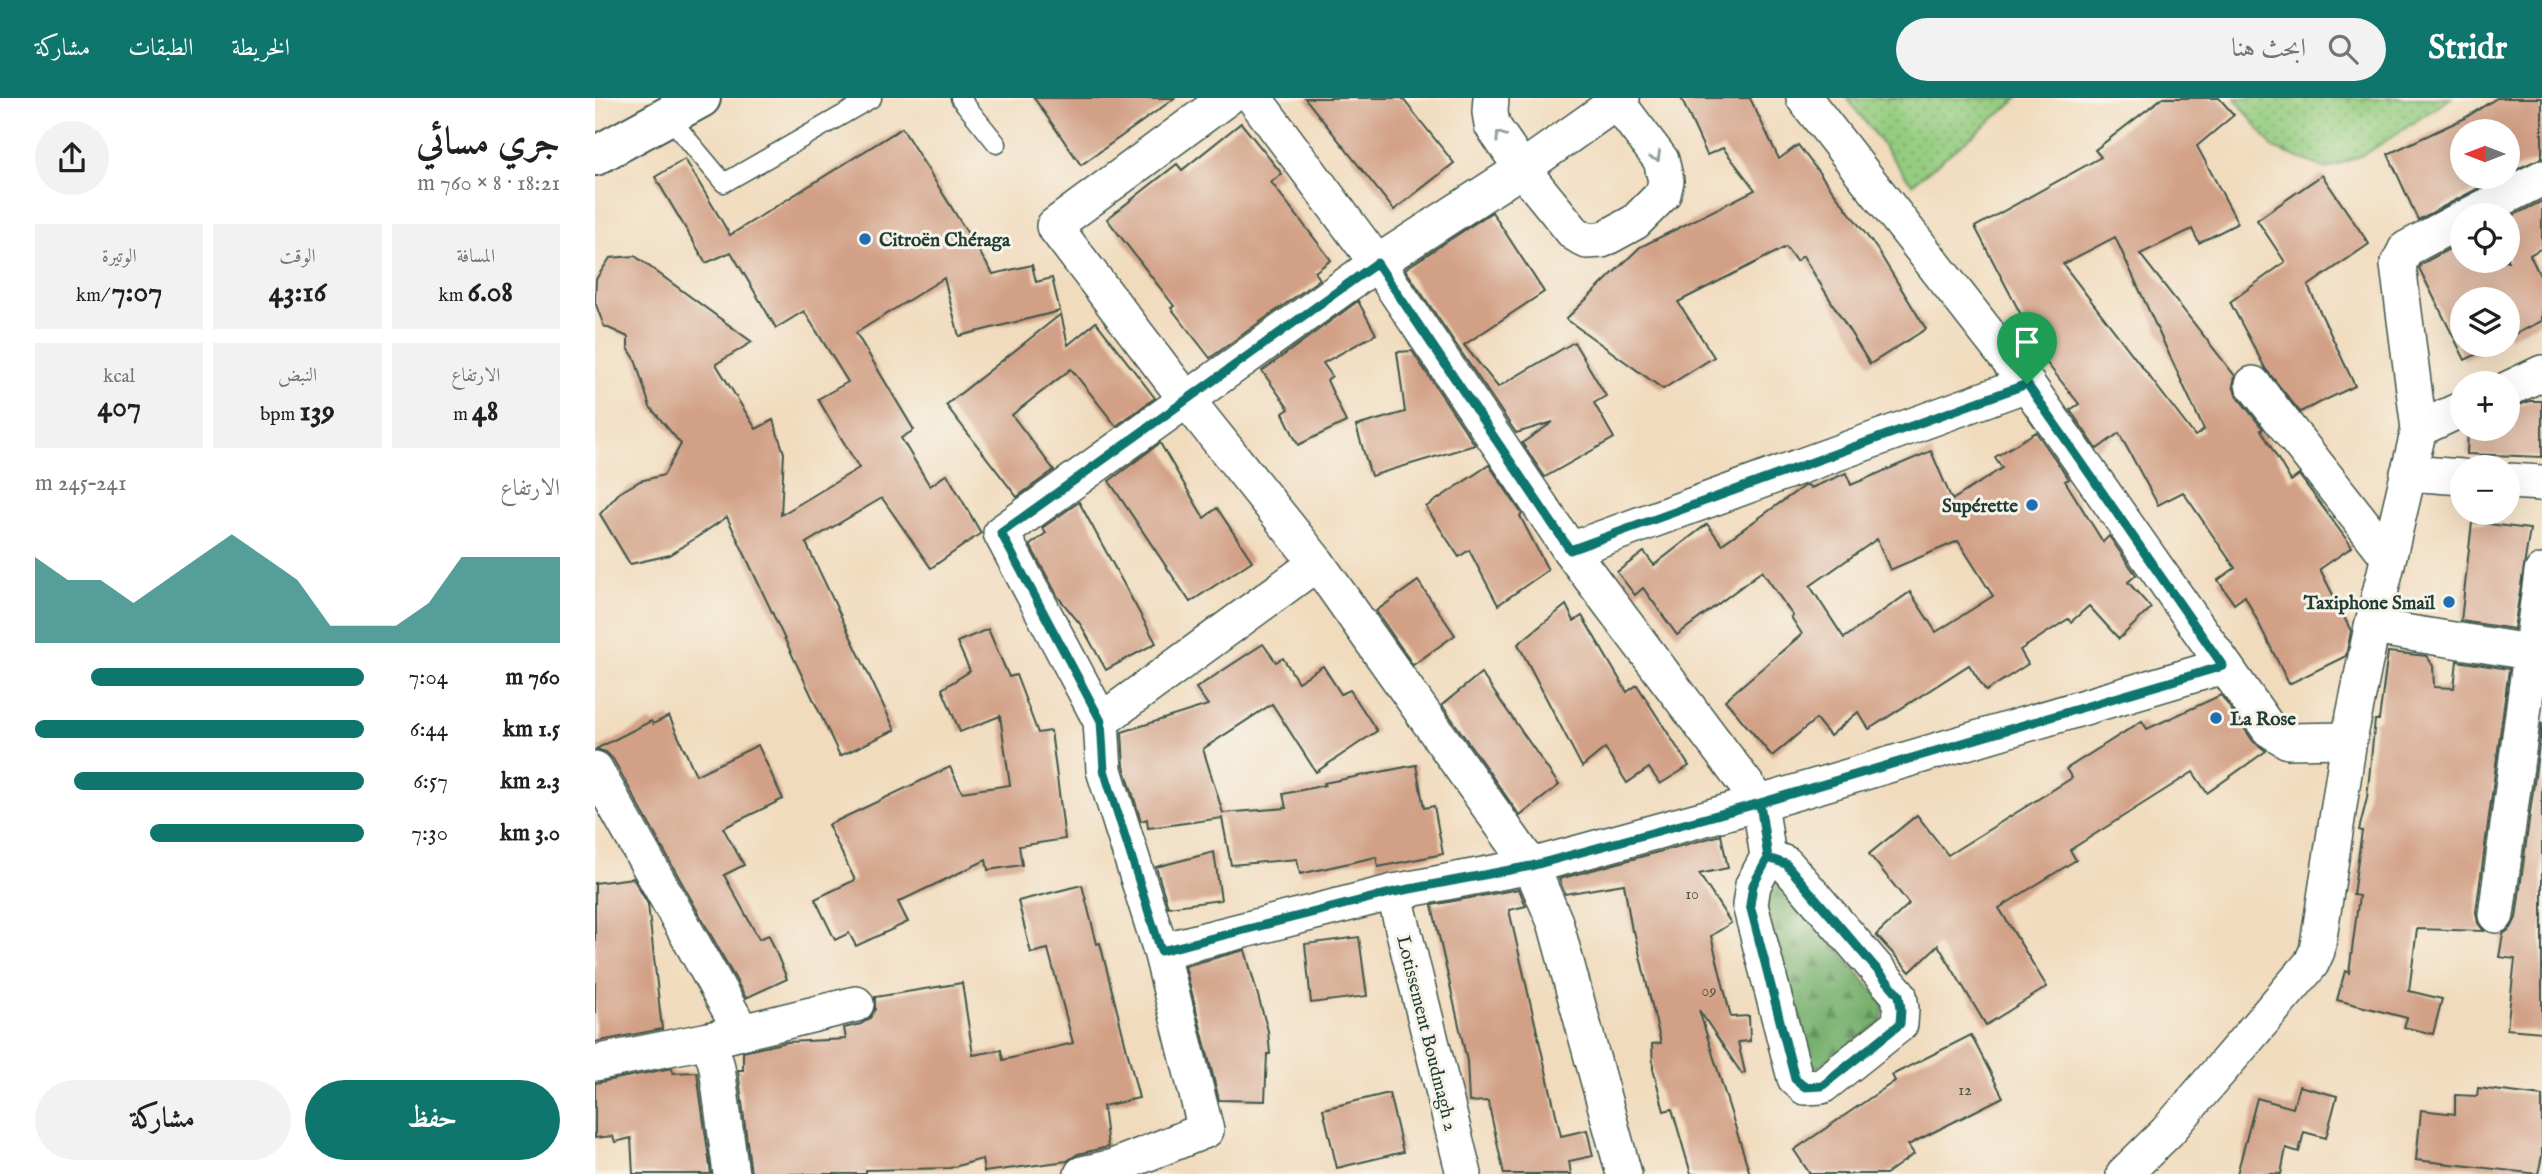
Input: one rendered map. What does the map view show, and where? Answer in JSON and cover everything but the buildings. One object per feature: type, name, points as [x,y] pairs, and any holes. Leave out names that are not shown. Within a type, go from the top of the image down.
[{"type":"main road","points":[[595,156],[701,98]]},
{"type":"street","points":[[1227,98],[1054,226],[1186,400],[1317,563],[1531,866],[1555,922],[1624,1174]]},
{"type":"street","points":[[1254,98],[1377,263],[1570,550],[1760,803],[1768,858],[1753,885],[1750,905],[1795,1079],[1805,1087],[1822,1086],[1900,1024],[1899,995],[1786,864],[1768,858]]},
{"type":"street","points":[[1082,1174],[1113,1167],[1206,1130],[1161,951],[1104,770],[1101,721],[1001,533],[1377,263],[1522,169],[1618,99],[1661,160],[1666,181],[1663,194],[1635,222],[1602,240],[1587,241],[1574,233],[1522,169],[1492,125],[1491,98]]},
{"type":"street","points":[[1804,98],[2027,384],[2269,729],[2288,741],[2349,740]]},
{"type":"street","points":[[2493,203],[2542,178]]},
{"type":"street","points":[[2124,1174],[2167,1132],[2311,964],[2317,951],[2349,740],[2372,627],[2419,429],[2398,265],[2406,249],[2450,225]]},
{"type":"street","points":[[2520,383],[2542,373]]},
{"type":"street","points":[[1570,550],[2027,384]]},
{"type":"street","points":[[2253,384],[2388,556]]},
{"type":"street","points":[[2419,429],[2450,415]]},
{"type":"street","points":[[2409,473],[2450,476]]},
{"type":"street","points":[[2520,482],[2542,484]]},
{"type":"street","points":[[1101,721],[1317,563]]},
{"type":"street","points":[[2496,915],[2537,653],[2542,572]]},
{"type":"street","points":[[2372,627],[2537,653]]},
{"type":"street","points":[[1161,951],[1394,892],[1531,866],[1760,803],[2223,666]]},
{"type":"street","points":[[595,769],[725,1036],[717,1067],[731,1174]]},
{"type":"street","name":"Lotissement Boudmagh 2","points":[[1394,892],[1464,1174]]},
{"type":"street","points":[[595,1063],[725,1036],[856,1004]]},
{"type":"lane","points":[[668,116],[724,183],[872,98]]},
{"type":"lane","points":[[960,98],[997,144]]},
{"type":"green space","points":[[1847,98],[2019,98],[1912,184]]},
{"type":"green space","points":[[2235,98],[2451,98],[2367,153],[2327,169],[2273,148]]},
{"type":"green space","points":[[1779,881],[1884,1003],[1882,1021],[1818,1067],[1808,1068],[1764,898],[1766,886]]},
{"type":"place","name":"Citroën Chéraga","points":[[865,239]]},
{"type":"place","name":"Supérette","points":[[2032,505]]},
{"type":"place","name":"Taxiphone Smaïl","points":[[2449,602]]},
{"type":"place","name":"La Rose","points":[[2216,718]]},
{"type":"route","points":[[2027,384],[1570,550],[1377,263],[1001,533],[1101,721],[1104,770],[1161,951],[1394,892],[1531,866],[1760,803],[1768,858],[1753,885],[1750,905],[1795,1079],[1805,1087],[1822,1086],[1900,1024],[1899,995],[1786,864],[1768,858],[1767,842],[1760,803],[2223,666],[2027,384]]}]
